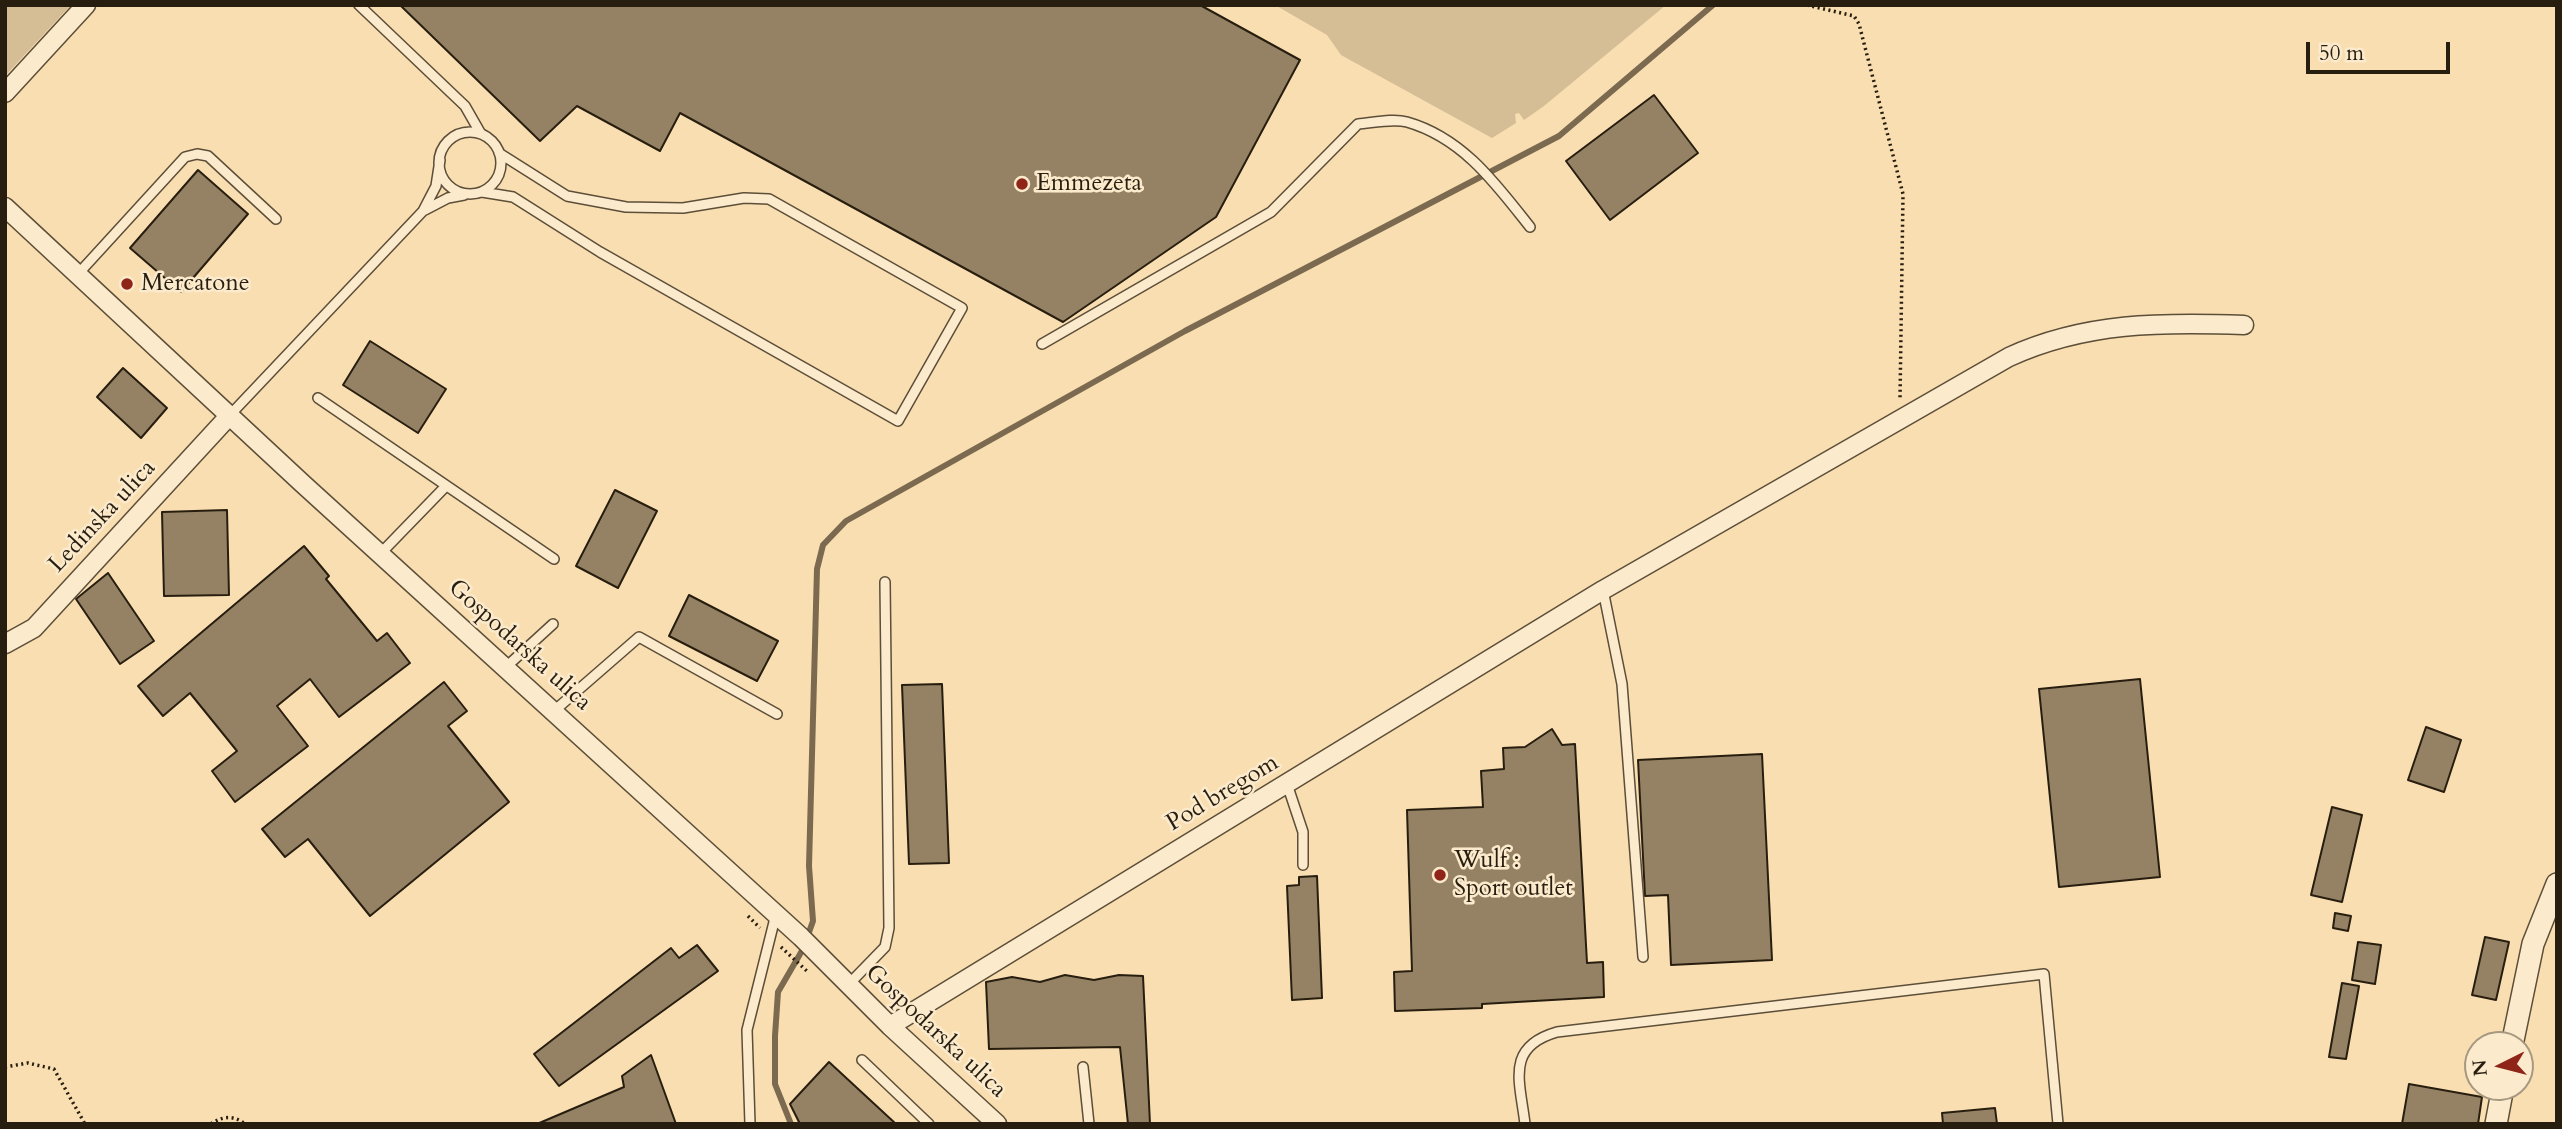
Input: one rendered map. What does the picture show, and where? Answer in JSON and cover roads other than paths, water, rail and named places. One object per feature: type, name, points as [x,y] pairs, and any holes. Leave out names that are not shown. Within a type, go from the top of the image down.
[{"type":"street","points":[[5,93],[86,5]]},
{"type":"street","name":"Gospodarska ulica","points":[[5,207],[801,937],[992,1122]]},
{"type":"street","name":"Pod bregom","points":[[890,1026],[1603,590],[1945,393],[2037,344],[2114,325],[2167,322],[2244,325]]},
{"type":"street","name":"Ledinska ulica","points":[[5,644],[34,628],[230,415]]},
{"type":"street","points":[[2515,1031],[2533,944],[2557,884]]},
{"type":"street","points":[[2496,1124],[2500,1101]]},
{"type":"lane","points":[[359,5],[465,106],[481,134],[495,145],[499,153],[500,171],[490,187],[478,193],[448,198],[424,211]]},
{"type":"lane","points":[[1042,344],[1271,212],[1358,124],[1405,121],[1457,145],[1494,182],[1531,227]]},
{"type":"lane","points":[[230,415],[424,211],[436,186],[442,150],[454,137],[463,133],[481,134]]},
{"type":"lane","points":[[78,274],[186,158],[197,153],[208,156],[276,219]]},
{"type":"lane","points":[[440,160],[440,169],[449,185],[464,193],[513,197],[600,253],[898,421],[962,308],[769,199],[744,198],[683,208],[626,207],[567,196],[499,153]]},
{"type":"lane","points":[[318,397],[554,559]]},
{"type":"lane","points":[[381,553],[446,486]]},
{"type":"lane","points":[[849,984],[885,947],[889,928],[885,582]]},
{"type":"lane","points":[[1603,590],[1622,684],[1643,957]]},
{"type":"lane","points":[[506,667],[553,624]]},
{"type":"lane","points":[[554,711],[639,637],[778,714]]},
{"type":"lane","points":[[1287,784],[1302,824],[1303,865]]},
{"type":"lane","points":[[750,1124],[747,1030],[776,915]]},
{"type":"lane","points":[[1525,1124],[1521,1057],[1528,1045],[1537,1038],[1570,1031],[2044,974],[2058,1124]]},
{"type":"lane","points":[[862,1060],[929,1124]]},
{"type":"lane","points":[[1083,1067],[1089,1124]]},
{"type":"waterway","points":[[791,1124],[775,1084],[775,1036],[778,992],[803,949],[813,921],[809,866],[817,569],[823,545],[846,521],[1185,331],[1559,136],[1713,5]]},
{"type":"place","name":"Emmezeta","points":[[1022,184]]},
{"type":"place","name":"Mercatone","points":[[127,284]]},
{"type":"place","name":"Wulf : Sport outlet","points":[[1440,875]]}]
